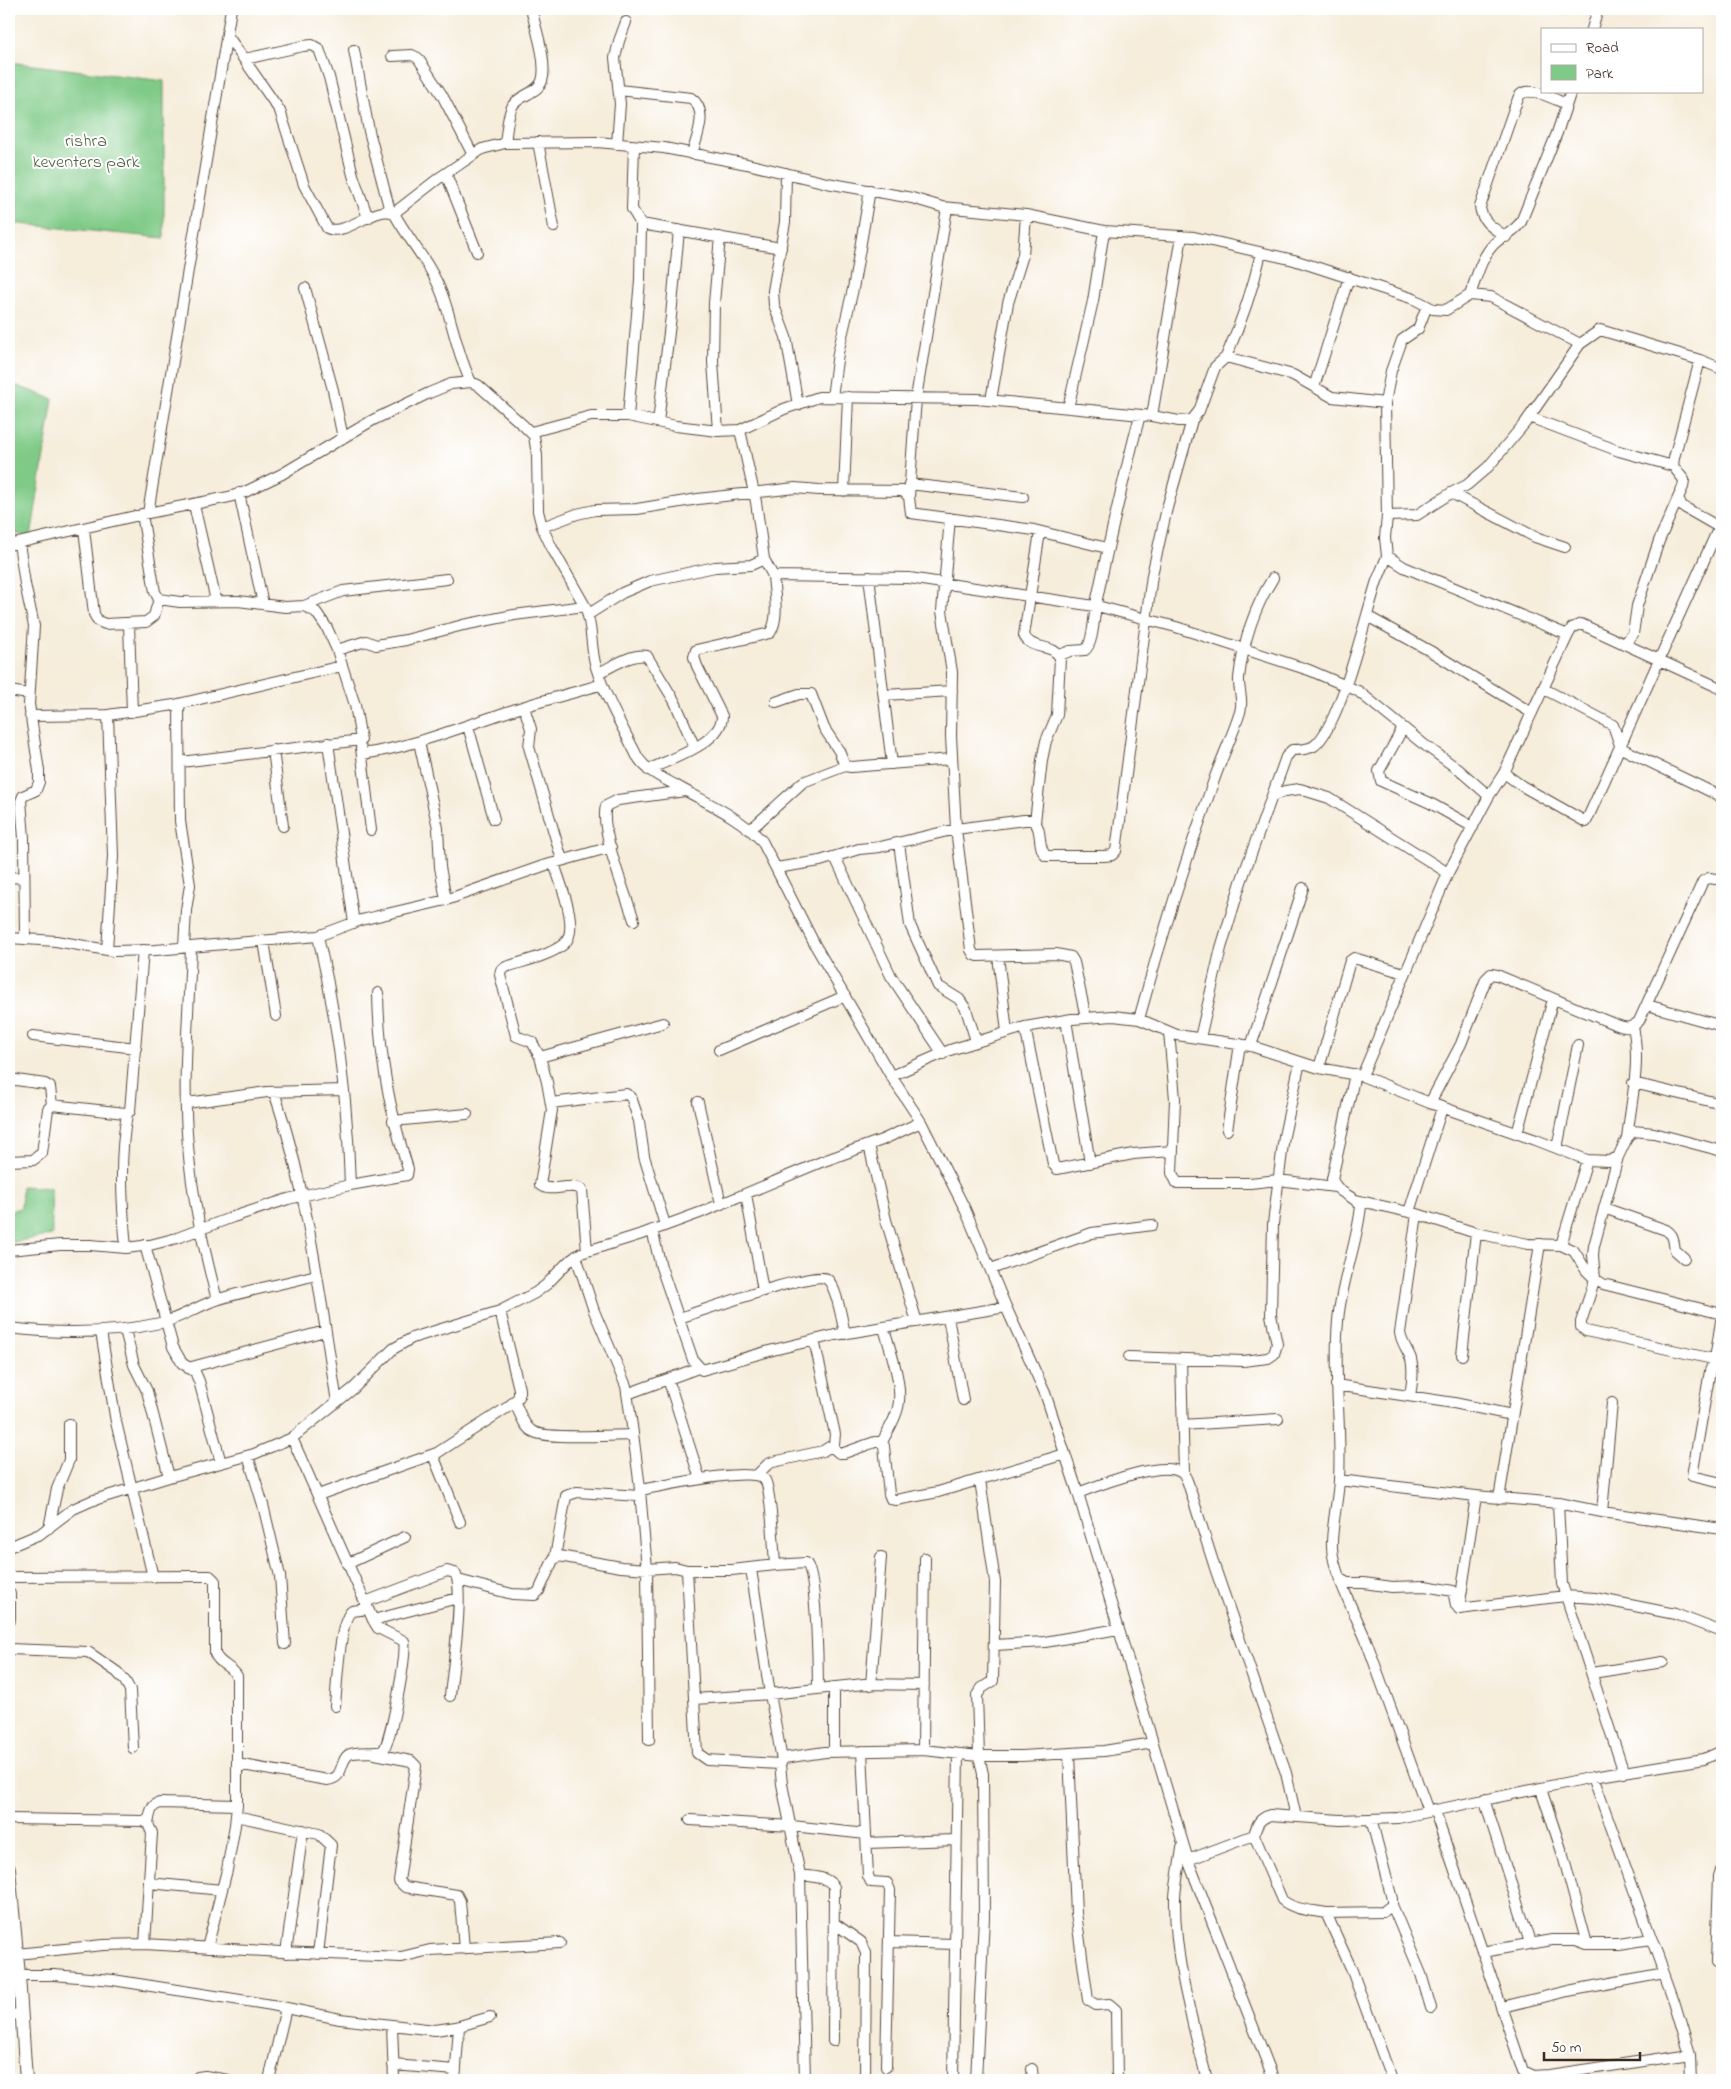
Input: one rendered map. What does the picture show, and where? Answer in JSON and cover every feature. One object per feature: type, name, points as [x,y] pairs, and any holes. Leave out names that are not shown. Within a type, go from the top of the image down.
[{"type":"street","points":[[84,529],[96,617],[105,624],[129,624],[150,620],[156,611],[159,599],[155,592],[145,514],[231,9]]},
{"type":"street","points":[[505,143],[510,113],[514,104],[537,88],[542,81],[543,67],[540,47],[531,9]]},
{"type":"street","points":[[1592,28],[1598,9]]},
{"type":"street","points":[[617,144],[619,90],[615,58],[626,22]]},
{"type":"street","points":[[227,35],[280,110],[304,185],[325,225],[330,229],[335,230],[368,218],[392,212],[482,149],[505,143],[617,144],[664,148],[912,198],[947,208],[1026,215],[1104,231],[1182,236],[1294,260],[1414,299],[1433,309],[1446,310],[1470,295],[1486,256],[1494,244],[1506,237],[1521,222],[1571,92]]},
{"type":"street","points":[[245,59],[302,46],[312,45],[319,49],[329,77],[353,175],[368,218]]},
{"type":"street","points":[[354,50],[369,131],[392,212],[441,292],[460,356],[471,382]]},
{"type":"street","points":[[392,56],[412,55],[418,58],[442,96],[473,155]]},
{"type":"street","points":[[619,90],[691,98],[696,102],[700,107],[701,119],[692,154]]},
{"type":"street","points":[[1506,237],[1484,222],[1480,207],[1515,106],[1520,95],[1526,91],[1535,92],[1566,104]]},
{"type":"street","points":[[538,142],[554,228]]},
{"type":"street","points":[[628,416],[640,280],[641,224],[632,209],[634,146]]},
{"type":"street","points":[[786,173],[785,222],[773,291],[774,305],[786,337],[798,404]]},
{"type":"street","points":[[446,174],[477,252]]},
{"type":"street","points":[[832,397],[838,353],[851,298],[870,190]]},
{"type":"street","points":[[947,208],[916,398],[909,484],[911,513],[1040,532],[1107,548]]},
{"type":"street","points":[[991,400],[1008,303],[1023,255],[1026,215]]},
{"type":"street","points":[[641,224],[781,248]]},
{"type":"street","points":[[658,422],[679,230]]},
{"type":"street","points":[[1068,408],[1093,301],[1104,231]]},
{"type":"street","points":[[1152,416],[1182,236]]},
{"type":"street","points":[[718,431],[713,362],[714,303],[720,237]]},
{"type":"street","points":[[1060,655],[1057,715],[1055,723],[1048,733],[1042,760],[1035,822],[1041,850],[1046,856],[1112,855],[1116,851],[1152,575],[1167,508],[1192,420],[1199,411],[1215,367],[1226,357],[1242,320],[1252,291],[1261,253]]},
{"type":"street","points":[[1314,387],[1349,277]]},
{"type":"street","points":[[305,288],[333,390],[343,438]]},
{"type":"street","points":[[1470,295],[1491,297],[1580,344]]},
{"type":"street","points":[[1200,1038],[1221,948],[1286,757],[1292,750],[1312,747],[1318,741],[1331,719],[1346,686],[1367,616],[1388,556],[1385,538],[1387,516],[1385,403],[1391,371],[1402,340],[1418,329],[1427,306]]},
{"type":"street","points":[[1387,516],[1417,515],[1467,485],[1488,467],[1529,417],[1580,344],[1600,330],[1700,360],[1722,369]]},
{"type":"street","points":[[1226,357],[1293,375],[1332,396],[1385,403]]},
{"type":"street","points":[[1673,466],[1700,360]]},
{"type":"street","points":[[9,545],[239,494],[272,480],[373,420],[429,392],[451,384],[471,382],[478,385],[531,432],[536,444],[538,511],[542,527],[587,610],[592,648],[598,673],[637,756],[648,770],[750,830],[762,841],[816,945],[891,1076],[921,1122],[965,1209],[1045,1393],[1078,1493],[1188,1860],[1274,2080]]},
{"type":"street","points":[[531,432],[591,416],[628,416],[718,431],[740,430],[798,404],[820,397],[991,400],[1152,416],[1179,421],[1192,420]]},
{"type":"street","points":[[844,491],[848,397]]},
{"type":"street","points":[[1060,655],[1070,651],[1085,650],[1090,644],[1095,606],[1107,548],[1140,415]]},
{"type":"street","points":[[1529,417],[1619,451],[1673,466],[1684,480],[1683,487],[1660,541],[1637,606],[1633,634],[1624,644]]},
{"type":"street","points":[[648,770],[695,748],[714,734],[722,724],[722,716],[694,657],[696,650],[760,637],[770,633],[774,627],[773,576],[764,560],[754,492],[740,430]]},
{"type":"street","points":[[909,484],[1023,498]]},
{"type":"street","points":[[542,527],[577,514],[595,510],[637,509],[795,488],[844,491],[903,491],[909,497]]},
{"type":"street","points":[[1452,493],[1535,537],[1566,547]]},
{"type":"street","points":[[239,494],[263,604]]},
{"type":"street","points":[[1504,773],[1522,786],[1586,822],[1621,748],[1658,660],[1721,528],[1682,506],[1678,498]]},
{"type":"street","points":[[194,505],[216,601]]},
{"type":"street","points":[[950,518],[942,611],[952,672],[952,759],[956,828],[971,950],[974,955],[978,956],[1056,954],[1071,957],[1074,962],[1086,1018]]},
{"type":"street","points":[[1040,532],[1028,596],[1025,638],[1030,643],[1052,650],[1060,655]]},
{"type":"street","points":[[19,543],[34,626],[30,716],[39,782],[36,790],[23,796],[21,801],[25,938]]},
{"type":"street","points":[[1388,556],[1404,567],[1568,635]]},
{"type":"street","points":[[337,650],[366,641],[376,645],[489,620],[587,610],[650,581],[715,567],[750,564],[764,560]]},
{"type":"street","points":[[773,576],[909,578],[1095,606],[1146,619],[1245,649],[1309,670],[1358,691],[1403,728],[1458,768],[1489,796]]},
{"type":"street","points":[[869,577],[892,764]]},
{"type":"street","points":[[1139,1019],[1162,935],[1214,780],[1240,712],[1241,695],[1239,684],[1245,649],[1257,607],[1273,578]]},
{"type":"street","points":[[159,599],[180,602],[216,601],[285,607],[304,606],[343,591],[447,579]]},
{"type":"street","points":[[304,606],[316,612],[327,628],[337,650],[355,705],[372,830]]},
{"type":"street","points":[[1367,616],[1430,651],[1532,713]]},
{"type":"street","points":[[129,624],[132,712]]},
{"type":"street","points":[[1722,689],[1581,624],[1572,628],[1504,773],[1489,796],[1448,873],[1358,1075],[1332,1179],[1339,1192],[1356,1200],[1413,1213],[1476,1233],[1528,1244],[1561,1245],[1574,1251],[1595,1279],[1604,1284],[1722,1314],[1718,1360],[1710,1371],[1692,1476],[1722,1483]]},
{"type":"street","points":[[598,673],[631,658],[640,655],[647,656],[675,702],[695,748]]},
{"type":"street","points":[[30,716],[108,715],[132,712],[179,704],[342,666]]},
{"type":"street","points":[[362,754],[383,752],[419,742],[524,707],[602,684]]},
{"type":"street","points":[[1544,689],[1613,725],[1621,748],[1722,797]]},
{"type":"street","points":[[9,691],[30,694]]},
{"type":"street","points":[[884,695],[952,691]]},
{"type":"street","points":[[776,702],[799,694],[811,694],[824,728],[839,751],[845,766]]},
{"type":"street","points":[[179,704],[181,762],[180,821],[190,885],[186,910],[188,947],[188,1145],[199,1229],[217,1300]]},
{"type":"street","points":[[524,707],[531,729],[529,747],[570,916],[570,934],[567,940],[552,951],[503,969],[500,975],[516,1036],[534,1043],[540,1057],[551,1103],[552,1123],[540,1185],[546,1189],[576,1187],[582,1190],[587,1251]]},
{"type":"street","points":[[107,950],[112,856],[108,715]]},
{"type":"street","points":[[468,726],[494,819]]},
{"type":"street","points":[[1403,728],[1379,771],[1381,781],[1430,803],[1473,827]]},
{"type":"street","points":[[181,762],[361,740]]},
{"type":"street","points":[[419,742],[438,828],[440,867],[446,900]]},
{"type":"street","points":[[328,743],[354,923]]},
{"type":"street","points":[[273,750],[283,826]]},
{"type":"street","points":[[750,830],[803,782],[845,766],[952,759]]},
{"type":"street","points":[[1272,796],[1285,791],[1300,789],[1329,798],[1448,873]]},
{"type":"street","points":[[634,920],[611,847],[604,815],[608,804],[618,800],[652,797],[684,791]]},
{"type":"street","points":[[776,868],[835,857],[859,848],[899,843],[956,828],[1019,820],[1035,822]]},
{"type":"street","points":[[899,843],[910,925],[938,986],[959,999],[966,1009],[976,1041]]},
{"type":"street","points":[[9,938],[56,941],[107,950],[143,950],[318,936],[394,911],[446,900],[558,861],[611,847]]},
{"type":"street","points":[[835,857],[891,976],[943,1054]]},
{"type":"street","points":[[9,877],[24,878]]},
{"type":"street","points":[[1430,1104],[1461,1044],[1486,979],[1491,974],[1614,1024],[1626,1028],[1633,1027],[1639,1021],[1647,1005],[1703,881],[1709,878],[1722,880]]},
{"type":"street","points":[[1251,1046],[1303,888]]},
{"type":"street","points":[[318,936],[333,1008],[344,1090],[349,1134],[350,1185]]},
{"type":"street","points":[[264,941],[276,1016]]},
{"type":"street","points":[[126,1248],[121,1170],[122,1138],[127,1114],[131,1108],[143,950]]},
{"type":"street","points":[[998,956],[1007,1032]]},
{"type":"street","points":[[1319,1068],[1350,961],[1354,958],[1362,959],[1404,973]]},
{"type":"street","points":[[9,1250],[60,1245],[126,1248],[145,1245],[177,1238],[232,1216],[302,1196],[407,1175],[408,1169],[393,1121],[378,1026],[378,993]]},
{"type":"street","points":[[719,1050],[845,996]]},
{"type":"street","points":[[1518,1134],[1553,999]]},
{"type":"street","points":[[1647,1005],[1722,1026]]},
{"type":"street","points":[[891,1076],[976,1041],[1025,1027],[1066,1020],[1113,1016],[1139,1019],[1169,1032],[1251,1046],[1319,1068],[1358,1075],[1430,1104],[1587,1160],[1609,1161],[1618,1157]]},
{"type":"street","points":[[1066,1020],[1090,1163]]},
{"type":"street","points":[[540,1057],[664,1023]]},
{"type":"street","points":[[1025,1027],[1053,1164],[1057,1169],[1134,1154],[1172,1151]]},
{"type":"street","points":[[1627,1138],[1634,1083],[1636,1042],[1633,1027]]},
{"type":"street","points":[[1169,1032],[1175,1099],[1172,1173],[1177,1183],[1233,1183],[1278,1180],[1335,1187]]},
{"type":"street","points":[[33,1036],[136,1048]]},
{"type":"street","points":[[1227,1130],[1240,1044]]},
{"type":"street","points":[[1557,1148],[1578,1045]]},
{"type":"street","points":[[1129,1358],[1243,1361],[1268,1358],[1274,1354],[1277,1344],[1271,1315],[1273,1224],[1284,1136],[1300,1062]]},
{"type":"street","points":[[9,1079],[46,1084],[50,1087],[52,1104],[48,1109],[42,1153],[33,1160],[9,1161]]},
{"type":"street","points":[[1634,1083],[1722,1104]]},
{"type":"street","points":[[187,1103],[274,1092],[344,1090]]},
{"type":"street","points":[[274,1092],[289,1137],[302,1196],[337,1402]]},
{"type":"street","points":[[551,1103],[626,1094],[631,1097],[639,1121],[644,1156],[665,1225]]},
{"type":"street","points":[[698,1102],[721,1204]]},
{"type":"street","points":[[52,1104],[127,1114]]},
{"type":"street","points":[[1410,1396],[1412,1366],[1402,1344],[1400,1333],[1413,1213],[1442,1108]]},
{"type":"street","points":[[393,1121],[467,1114]]},
{"type":"street","points":[[9,1547],[32,1539],[81,1505],[132,1487],[248,1456],[292,1438],[354,1388],[392,1349],[412,1338],[500,1311],[535,1293],[576,1256],[721,1204],[821,1162],[869,1145],[921,1122]]},
{"type":"street","points":[[1718,1360],[1586,1331],[1581,1327],[1581,1322],[1595,1279],[1593,1255],[1604,1208],[1618,1157],[1632,1131],[1654,1132],[1722,1151]]},
{"type":"street","points":[[869,1145],[886,1220],[917,1322]]},
{"type":"street","points":[[1561,1245],[1587,1160]]},
{"type":"street","points":[[746,1194],[763,1292]]},
{"type":"street","points":[[1356,1200],[1361,1206],[1359,1222],[1338,1322],[1336,1385],[1340,1424],[1339,1480],[1332,1547],[1334,1561],[1431,1810],[1502,2007],[1520,2064],[1523,2071],[1528,2075],[1549,2075],[1690,2054]]},
{"type":"street","points":[[1604,1208],[1666,1230],[1672,1234],[1675,1250],[1684,1258]]},
{"type":"street","points":[[991,1269],[1092,1233],[1152,1225]]},
{"type":"street","points":[[652,1230],[661,1267],[698,1368]]},
{"type":"street","points":[[1462,1355],[1476,1233]]},
{"type":"street","points":[[1499,1499],[1540,1244]]},
{"type":"street","points":[[145,1245],[173,1347],[182,1363],[195,1372],[200,1381],[221,1463]]},
{"type":"street","points":[[576,1256],[594,1311],[626,1386],[640,1493],[647,1569],[649,1740]]},
{"type":"street","points":[[9,1328],[33,1331],[101,1332],[125,1330],[165,1322],[217,1300],[316,1276]]},
{"type":"street","points":[[679,1318],[810,1278],[826,1278],[832,1285],[845,1334]]},
{"type":"street","points":[[627,1394],[698,1368],[706,1370],[756,1354],[814,1340],[1006,1307]]},
{"type":"street","points":[[318,1495],[433,1455],[479,1427],[519,1397],[519,1389],[500,1311]]},
{"type":"street","points":[[948,1317],[963,1400]]},
{"type":"street","points":[[884,1328],[896,1375],[899,1400],[898,1410],[882,1442],[889,1494],[893,1500],[938,1492],[1065,1454]]},
{"type":"street","points":[[125,1330],[134,1365],[147,1391],[169,1477]]},
{"type":"street","points":[[188,1368],[325,1331]]},
{"type":"street","points":[[101,1332],[116,1422],[153,1577]]},
{"type":"street","points":[[757,1475],[764,1467],[773,1462],[816,1453],[832,1446],[836,1438],[814,1340]]},
{"type":"street","points":[[1182,1359],[1184,1474],[1286,1773],[1296,1817]]},
{"type":"street","points":[[668,1379],[700,1480]]},
{"type":"street","points":[[1336,1385],[1410,1396],[1512,1415]]},
{"type":"street","points":[[514,1401],[527,1426],[538,1434],[565,1436],[633,1435]]},
{"type":"street","points":[[1602,1512],[1612,1403]]},
{"type":"street","points":[[1182,1425],[1278,1419]]},
{"type":"street","points":[[50,1528],[57,1489],[69,1460],[69,1424]]},
{"type":"street","points":[[237,1764],[327,1780],[338,1775],[346,1756],[352,1753],[383,1751],[387,1746],[405,1645],[402,1639],[378,1628],[373,1620],[292,1438]]},
{"type":"street","points":[[832,1446],[839,1453],[844,1453],[875,1442],[882,1442]]},
{"type":"street","points":[[433,1455],[460,1522]]},
{"type":"street","points":[[248,1456],[263,1505],[280,1576],[285,1644]]},
{"type":"street","points":[[1078,1493],[1142,1472],[1176,1470],[1184,1474]]},
{"type":"street","points":[[458,1580],[512,1594],[535,1595],[539,1591],[556,1557],[566,1496],[577,1492],[640,1493],[700,1480],[743,1475],[757,1475],[766,1484],[775,1565]]},
{"type":"street","points":[[976,2080],[984,1917],[983,1774],[979,1756],[977,1695],[982,1688],[994,1682],[995,1582],[980,1480]]},
{"type":"street","points":[[1339,1480],[1499,1499],[1558,1503],[1602,1512],[1722,1529]]},
{"type":"street","points":[[1459,1609],[1476,1496]]},
{"type":"street","points":[[1558,1503],[1561,1574],[1565,1596],[1624,1773]]},
{"type":"street","points":[[348,1564],[405,1537]]},
{"type":"street","points":[[556,1557],[562,1556],[621,1567],[647,1569],[676,1567],[687,1570],[751,1569],[775,1565],[806,1564],[811,1570],[818,1688]]},
{"type":"street","points":[[870,1684],[881,1557]]},
{"type":"street","points":[[923,1750],[925,1558]]},
{"type":"street","points":[[751,1569],[800,1875],[805,2080]]},
{"type":"street","points":[[687,1570],[696,1747],[700,1756],[707,1760],[781,1762],[787,1757],[862,1751],[923,1750],[979,1756],[1069,1754],[1153,1743]]},
{"type":"street","points":[[335,1706],[342,1637],[346,1618],[352,1610],[366,1606],[447,1571],[455,1573],[458,1580],[450,1696]]},
{"type":"street","points":[[9,1577],[210,1576],[215,1581],[215,1654],[218,1661],[233,1670],[237,1676],[237,1805],[222,1890],[207,1948]]},
{"type":"street","points":[[1342,1580],[1347,1583],[1364,1583],[1392,1587],[1425,1586],[1453,1592],[1459,1609]]},
{"type":"street","points":[[9,1594],[9,1619]]},
{"type":"street","points":[[1459,1609],[1565,1596],[1611,1600],[1675,1614],[1722,1632]]},
{"type":"street","points":[[373,1620],[458,1598]]},
{"type":"street","points":[[994,1645],[1045,1642],[1118,1629]]},
{"type":"street","points":[[9,1649],[88,1652],[117,1672],[130,1690],[133,1748]]},
{"type":"street","points":[[1592,1673],[1663,1662]]},
{"type":"street","points":[[695,1699],[870,1684],[924,1685]]},
{"type":"street","points":[[834,1687],[834,1752]]},
{"type":"street","points":[[862,1751],[869,1879],[871,1882],[887,1883],[889,1885],[886,2067]]},
{"type":"street","points":[[372,1753],[412,1761],[416,1766],[399,1882],[405,1887],[457,1895],[460,1901],[464,1949]]},
{"type":"street","points":[[953,2080],[958,1754]]},
{"type":"street","points":[[1069,1754],[1076,1913],[1088,2000],[1096,2004],[1109,2004],[1116,2010],[1117,2080]]},
{"type":"street","points":[[1392,1906],[1383,1912],[1326,1913],[1288,1905],[1282,1900],[1254,1835],[1257,1824],[1262,1818],[1279,1815],[1371,1819],[1398,1818],[1593,1778],[1722,1755]]},
{"type":"street","points":[[1593,1778],[1664,1973],[1690,2054],[1691,2080]]},
{"type":"street","points":[[1541,1789],[1562,1852],[1587,1944]]},
{"type":"street","points":[[1484,1800],[1530,1943]]},
{"type":"street","points":[[145,1944],[152,1833],[148,1824],[152,1808],[155,1804],[160,1803],[237,1805]]},
{"type":"street","points":[[236,1816],[319,1834],[331,1844],[318,1954]]},
{"type":"street","points":[[9,1819],[143,1822],[148,1824]]},
{"type":"street","points":[[1371,1819],[1392,1899],[1392,1906],[1421,1974],[1431,2008]]},
{"type":"street","points":[[690,1820],[792,1826],[866,1838],[956,1840]]},
{"type":"street","points":[[286,1952],[303,1830]]},
{"type":"street","points":[[1188,1860],[1254,1835]]},
{"type":"street","points":[[1183,1844],[1175,1895],[1176,1935],[1185,1995],[1207,2080]]},
{"type":"street","points":[[1722,1868],[1716,1963],[1722,1965]]},
{"type":"street","points":[[9,1869],[11,1918],[19,1975],[15,2014],[26,2080]]},
{"type":"street","points":[[800,1875],[826,1879],[831,1882],[834,1892],[833,2042]]},
{"type":"street","points":[[149,1883],[222,1890]]},
{"type":"street","points":[[1326,1913],[1352,1968],[1392,2080]]},
{"type":"street","points":[[834,1923],[861,1942],[866,1953],[865,2080]]},
{"type":"street","points":[[1482,1952],[1552,1940],[1576,1940],[1587,1944],[1619,1944],[1651,1939]]},
{"type":"street","points":[[889,1942],[955,1944]]},
{"type":"street","points":[[17,1954],[103,1945],[145,1944],[318,1954],[401,1956],[430,1950],[560,1943]]},
{"type":"street","points":[[1502,2007],[1568,1991],[1664,1973]]},
{"type":"street","points":[[19,1975],[54,1975],[113,1980],[286,2008],[340,2019],[435,2030],[459,2027],[490,2017]]},
{"type":"street","points":[[269,2080],[286,2008]]},
{"type":"street","points":[[392,2025],[394,2080]]},
{"type":"street","points":[[393,2065],[456,2075],[459,2027]]},
{"type":"street","points":[[195,2080],[198,2077],[205,2076],[228,2080]]},
{"type":"green space","name":"rishra keventers park","points":[[9,62],[164,81],[164,238],[9,223]]},
{"type":"green space","points":[[9,383],[53,399],[31,537],[9,532]]},
{"type":"green space","points":[[22,1186],[51,1188],[52,1235],[9,1243],[9,1211],[21,1208]]}]
